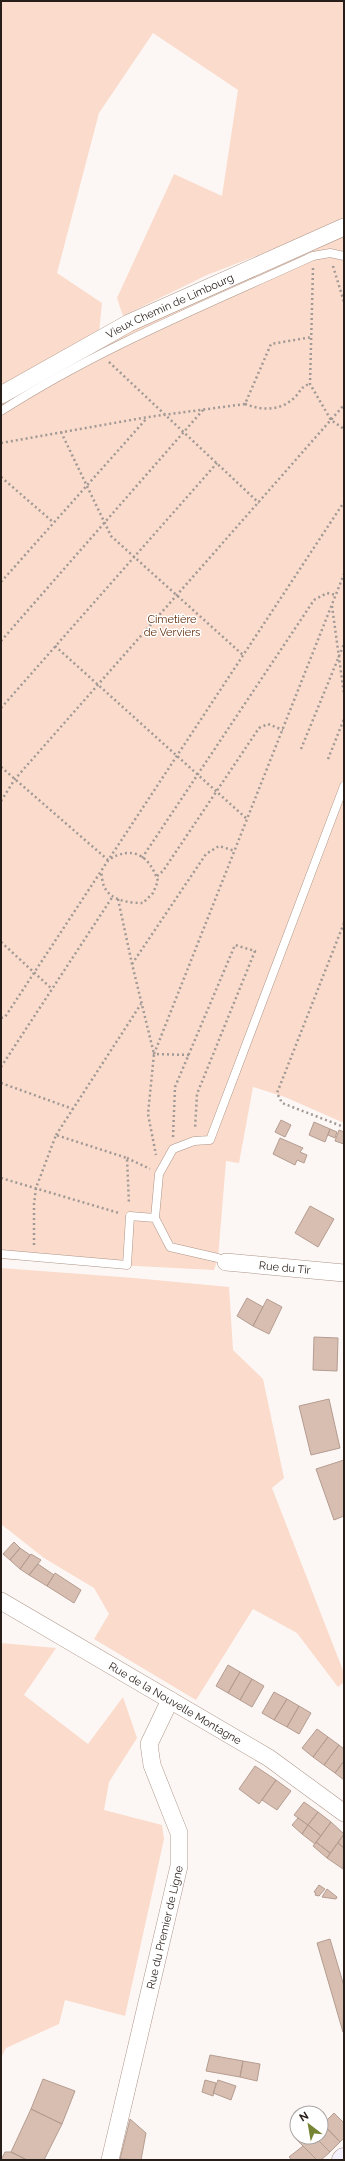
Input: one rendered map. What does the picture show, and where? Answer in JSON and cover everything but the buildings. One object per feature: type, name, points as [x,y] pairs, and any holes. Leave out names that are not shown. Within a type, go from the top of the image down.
[{"type":"street","name":"Vieux Chemin de Limbourg","points":[[1,395],[129,323],[344,227]]},
{"type":"street","name":"Rue du Tir","points":[[226,1262],[344,1273]]},
{"type":"street","name":"Rue de la Nouvelle Montagne","points":[[1,1601],[268,1758],[344,1813]]},
{"type":"street","name":"Rue du Premier de Ligne","points":[[110,2160],[179,1866],[179,1833],[152,1765],[149,1744],[170,1700]]},
{"type":"lane","points":[[1,411],[24,396],[142,334],[313,256],[330,253],[344,256]]},
{"type":"lane","points":[[226,1262],[218,1258],[170,1247],[155,1218],[159,1174],[172,1149],[194,1141],[210,1140],[344,786]]},
{"type":"lane","points":[[1,1254],[127,1265],[130,1216],[155,1218]]},
{"type":"path","points":[[330,253],[344,302]]},
{"type":"path","points":[[313,256],[310,384],[332,420],[344,429]]},
{"type":"path","points":[[245,404],[271,344],[312,337]]},
{"type":"path","points":[[102,355],[259,503]]},
{"type":"path","points":[[1,443],[165,415],[245,404],[258,409],[271,409],[286,404],[303,386],[310,384]]},
{"type":"path","points":[[1,801],[15,779],[344,405]]},
{"type":"path","points":[[1,641],[203,410]]},
{"type":"path","points":[[1,582],[53,522],[148,418]]},
{"type":"path","points":[[61,432],[111,536],[133,558],[243,655]]},
{"type":"path","points":[[1,708],[217,464]]},
{"type":"path","points":[[1,477],[53,522]]},
{"type":"path","points":[[1,1018],[5,1017],[344,502]]},
{"type":"path","points":[[159,1174],[148,1114],[154,1054],[344,574]]},
{"type":"path","points":[[142,858],[314,600],[327,593],[336,595]]},
{"type":"path","points":[[332,606],[344,694]]},
{"type":"path","points":[[301,749],[344,644]]},
{"type":"path","points":[[55,646],[178,755],[247,819]]},
{"type":"path","points":[[328,759],[344,719]]},
{"type":"path","points":[[156,876],[163,871],[259,728],[268,724],[282,730]]},
{"type":"path","points":[[1,767],[108,860]]},
{"type":"path","points":[[132,964],[206,854],[219,846],[235,851]]},
{"type":"path","points":[[101,871],[105,888],[113,896],[128,904],[143,903],[153,893],[158,880],[154,867],[142,858],[129,851],[118,854],[108,860]]},
{"type":"path","points":[[1,1067],[113,896]]},
{"type":"path","points":[[118,899],[154,1054]]},
{"type":"path","points":[[344,923],[277,1093],[282,1103],[344,1126]]},
{"type":"path","points":[[1,942],[52,989]]},
{"type":"path","points":[[172,1149],[175,1087],[235,945],[255,951],[197,1094],[194,1141]]},
{"type":"path","points":[[33,1257],[34,1204],[36,1188],[56,1135],[141,1003]]},
{"type":"path","points":[[154,1054],[189,1055]]},
{"type":"path","points":[[1,1083],[73,1109]]},
{"type":"path","points":[[56,1135],[127,1158],[159,1174]]},
{"type":"path","points":[[1,1178],[130,1216],[127,1158]]},
{"type":"green space","points":[[1,1],[344,1],[344,222],[207,275],[123,316],[117,298],[174,174],[222,196],[238,90],[153,33],[99,113],[57,273],[102,303],[99,332],[1,385]]},
{"type":"green space","name":"Cimetière de Verviers","points":[[344,235],[344,1123],[285,1097],[253,1087],[239,1163],[226,1161],[218,1258],[214,1270],[1,1259],[1,404],[137,327]]},
{"type":"green space","points":[[1,1268],[229,1287],[233,1350],[263,1379],[284,1478],[272,1488],[344,1673],[344,1682],[338,1687],[297,1633],[253,1609],[196,1700],[94,1639],[109,1614],[94,1588],[44,1558],[1,1524]]},
{"type":"green space","points":[[1,1643],[56,1648],[24,1695],[88,1744],[123,1697],[137,1738],[109,1782],[104,1810],[162,1825],[164,1839],[125,2016],[65,2000],[59,2024],[6,2048],[1,2058]]}]
